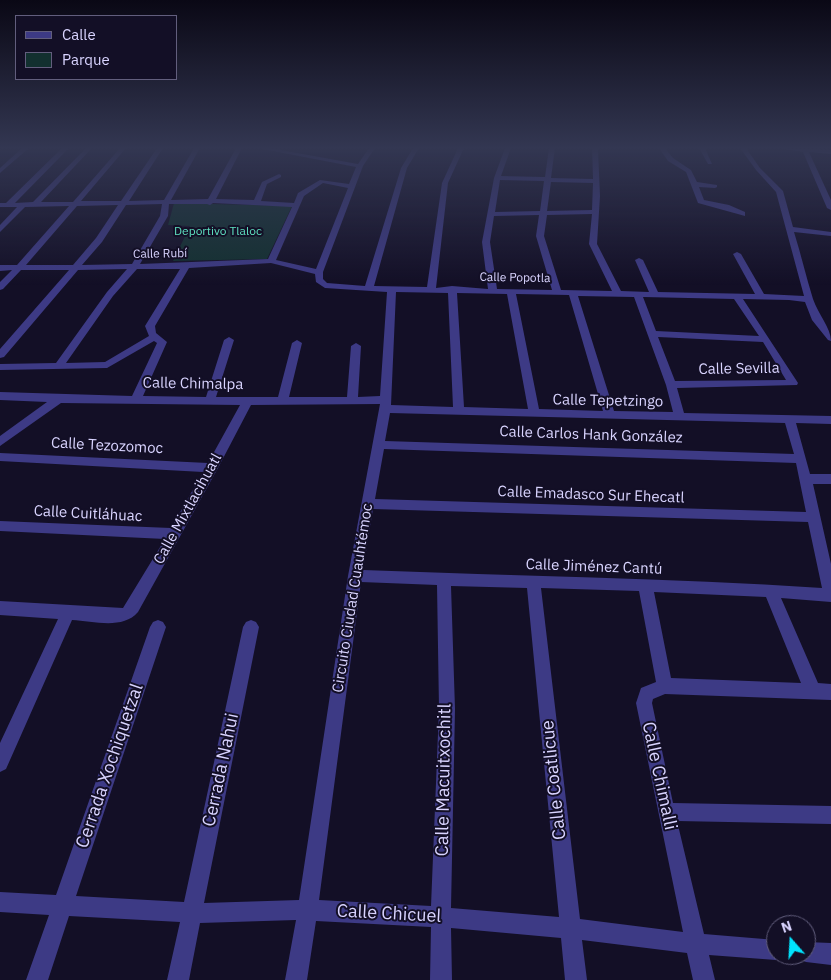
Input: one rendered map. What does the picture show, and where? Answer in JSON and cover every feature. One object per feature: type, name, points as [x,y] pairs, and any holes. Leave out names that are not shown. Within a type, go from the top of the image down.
[{"type":"street","points":[[8,204],[19,194]]},
{"type":"street","points":[[35,204],[45,194]]},
{"type":"street","points":[[0,287],[84,194]]},
{"type":"street","points":[[0,355],[99,240],[129,194]]},
{"type":"street","points":[[58,367],[110,294],[134,267],[164,216],[166,202],[171,194]]},
{"type":"street","points":[[210,203],[215,194]]},
{"type":"street","points":[[256,202],[259,194]]},
{"type":"street","points":[[271,261],[303,194]]},
{"type":"street","points":[[350,194],[319,276],[326,285],[392,289]]},
{"type":"street","points":[[369,289],[397,194]]},
{"type":"street","points":[[431,289],[444,194]]},
{"type":"street","points":[[493,291],[486,242],[495,194]]},
{"type":"street","points":[[545,194],[540,236],[557,292]]},
{"type":"street","points":[[597,194],[592,237],[617,293]]},
{"type":"street","points":[[698,194],[701,201],[742,214]]},
{"type":"street","points":[[780,194],[817,320],[831,338]]},
{"type":"street","points":[[825,194],[831,208]]},
{"type":"street","points":[[0,205],[210,203],[232,201],[296,205]]},
{"type":"street","points":[[0,230],[4,221],[24,204]]},
{"type":"street","points":[[492,214],[596,212]]},
{"type":"street","points":[[789,228],[831,234]]},
{"type":"street","points":[[737,254],[761,297]]},
{"type":"street","points":[[639,260],[655,294]]},
{"type":"street","name":"Calle Rubí","points":[[0,268],[186,266],[271,261],[319,276]]},
{"type":"street","points":[[137,398],[162,342],[154,337],[150,331],[150,326],[186,266]]},
{"type":"street","name":"Calle Popotla","points":[[392,289],[737,297],[790,296],[810,300]]},
{"type":"street","name":"Circuito Ciudad Cuauhtémoc","points":[[296,980],[308,910],[355,576],[380,445],[385,405],[392,289]]},
{"type":"street","points":[[452,290],[459,411]]},
{"type":"street","points":[[511,291],[534,414]]},
{"type":"street","points":[[572,292],[610,415]]},
{"type":"street","points":[[637,294],[671,385],[680,417]]},
{"type":"street","name":"Calle Sevilla","points":[[671,385],[793,383],[737,297]]},
{"type":"street","points":[[817,320],[831,320]]},
{"type":"street","points":[[652,334],[766,339]]},
{"type":"street","points":[[0,367],[107,365],[154,337]]},
{"type":"street","points":[[210,400],[230,340]]},
{"type":"street","points":[[283,400],[297,343]]},
{"type":"street","points":[[352,399],[356,346]]},
{"type":"street","name":"Calle Chimalpa","points":[[0,396],[59,399],[137,398],[247,401],[352,399],[385,405]]},
{"type":"street","points":[[0,442],[59,399]]},
{"type":"street","name":"Calle Mixtlacihuatl","points":[[68,612],[117,616],[127,614],[133,607],[212,468],[247,401]]},
{"type":"street","name":"Calle Tepetzingo","points":[[385,405],[459,411],[534,414],[831,420]]},
{"type":"street","points":[[790,420],[801,459],[831,596]]},
{"type":"street","name":"Calle Carlos Hank González","points":[[380,445],[801,459]]},
{"type":"street","name":"Calle Tezozomoc","points":[[0,457],[212,468]]},
{"type":"street","points":[[804,479],[831,479]]},
{"type":"street","name":"Calle Emadasco Sur Ehecatl","points":[[368,504],[814,518]]},
{"type":"street","name":"Calle Cuitláhuac","points":[[0,526],[174,534]]},
{"type":"street","name":"Calle Jiménez Cantú","points":[[355,576],[770,590],[831,596]]},
{"type":"street","name":"Calle Macuitxochitl","points":[[441,980],[440,917],[447,709],[444,580]]},
{"type":"street","name":"Calle Coatlicue","points":[[533,581],[576,980]]},
{"type":"street","points":[[645,585],[665,686],[831,692]]},
{"type":"street","points":[[770,590],[813,691]]},
{"type":"street","points":[[0,608],[68,612],[0,763]]},
{"type":"street","name":"Cerrada Xochiquetzal","points":[[37,980],[158,627]]},
{"type":"street","name":"Cerrada Nahui","points":[[178,980],[251,627]]},
{"type":"street","name":"Calle Chimalli","points":[[665,686],[647,694],[644,703],[666,812],[704,980]]},
{"type":"street","points":[[666,812],[831,815]]},
{"type":"street","name":"Calle Chicuel","points":[[0,902],[191,913],[308,910],[440,917],[569,928],[695,944],[766,949]]},
{"type":"street","points":[[816,953],[831,954]]},
{"type":"green space","name":"Deportivo Tlaloc","points":[[174,203],[292,206],[267,259],[173,261],[190,226],[168,225]]}]
